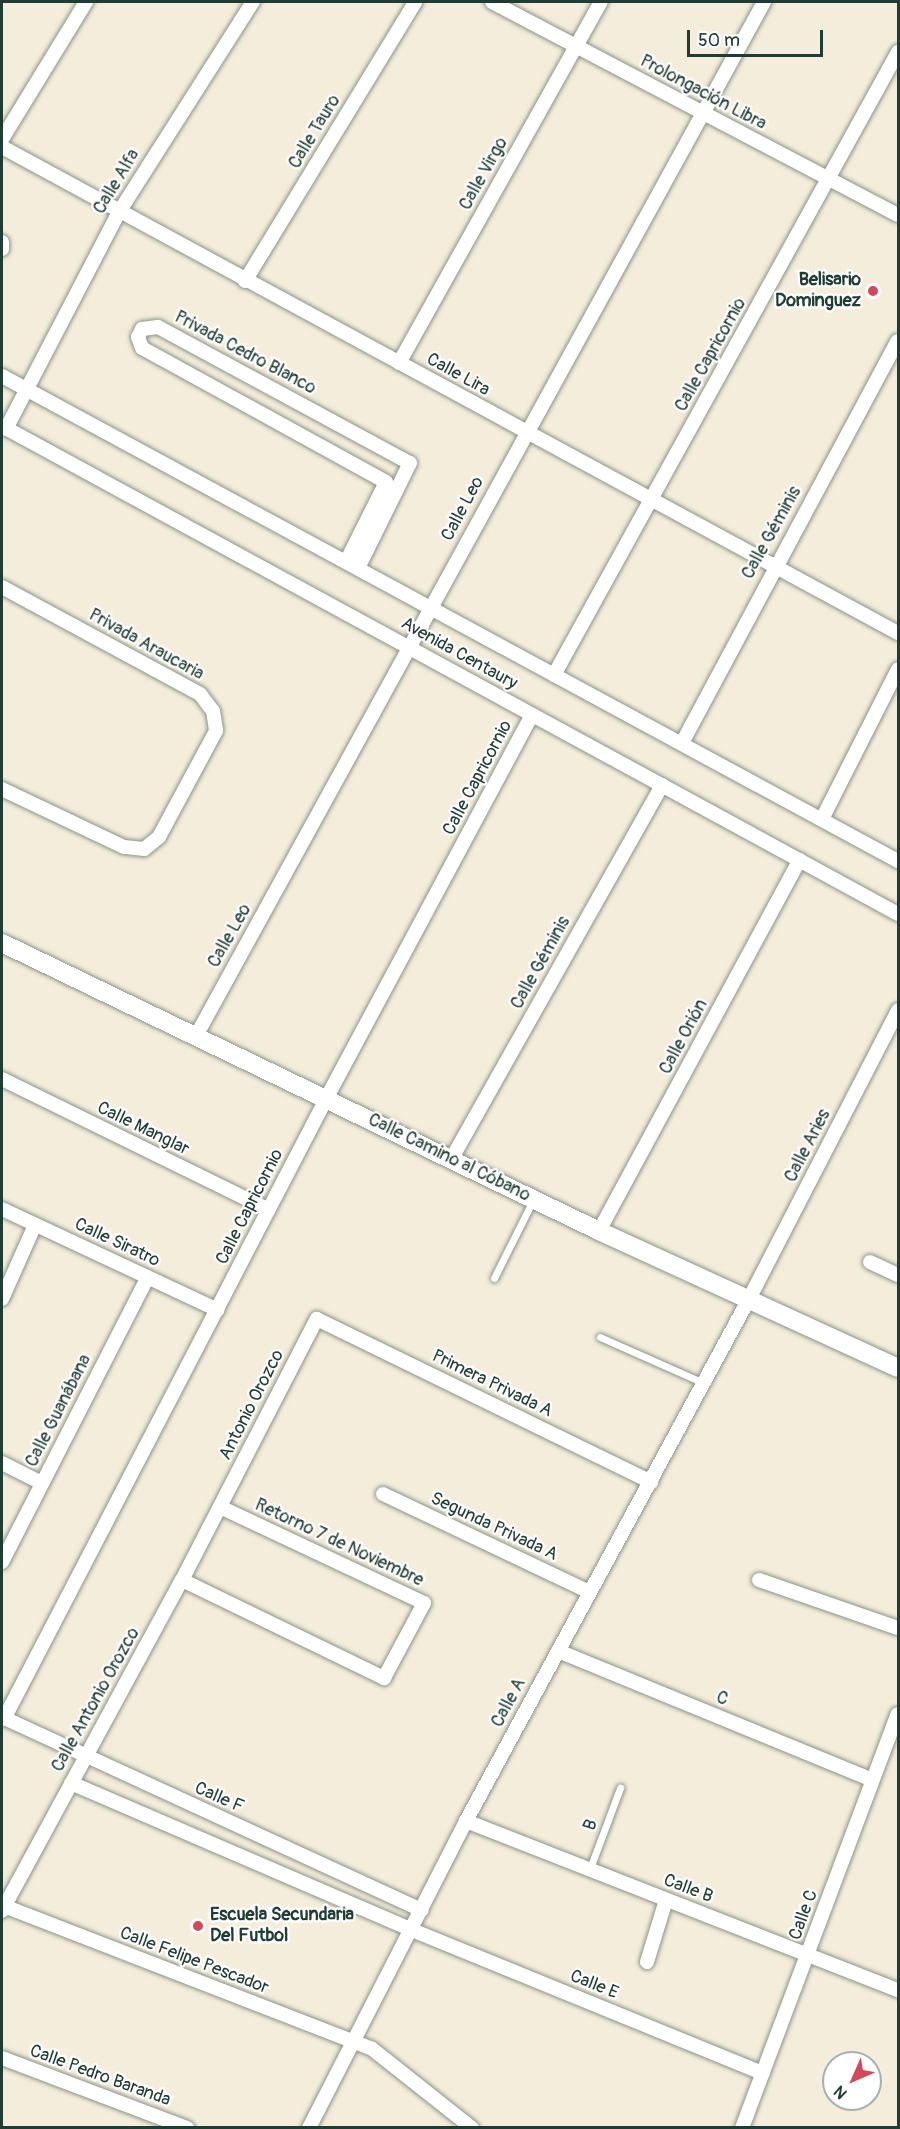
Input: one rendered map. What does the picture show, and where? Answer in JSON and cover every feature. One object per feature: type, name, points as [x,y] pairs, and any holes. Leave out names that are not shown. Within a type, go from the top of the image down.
[{"type":"street","points":[[2,139],[86,2]]},
{"type":"street","name":"Calle Alfa","points":[[4,427],[118,212],[253,2]]},
{"type":"street","name":"Calle Tauro","points":[[245,281],[415,2]]},
{"type":"street","name":"Prolongación Libra","points":[[492,2],[898,215]]},
{"type":"street","name":"Calle Virgo","points":[[399,363],[601,2]]},
{"type":"street","name":"Calle Leo","points":[[196,1036],[525,433],[764,2]]},
{"type":"street","name":"Calle Capricornio","points":[[554,675],[898,52]]},
{"type":"street","name":"Calle Lira","points":[[2,147],[525,433],[898,633]]},
{"type":"street","points":[[2,242],[2,249]]},
{"type":"street","name":"Privada Cedro Blanco","points":[[158,327],[410,463],[352,565],[386,482],[142,348],[138,337],[142,329],[158,327]]},
{"type":"street","name":"Calle Géminis","points":[[682,743],[773,567],[898,341]]},
{"type":"street","name":"Avenida Centaury","points":[[2,376],[898,861]]},
{"type":"street","name":"Avenida Centaury","points":[[4,427],[898,914]]},
{"type":"street","name":"Privada Araucaria","points":[[2,587],[200,694],[213,711],[216,731],[159,837],[144,849],[124,847],[2,789]]},
{"type":"street","points":[[822,819],[898,669]]},
{"type":"street","name":"Calle Capricornio","points":[[3,1718],[218,1310],[326,1099],[532,715]]},
{"type":"street","name":"Calle Géminis","points":[[452,1158],[662,785]]},
{"type":"street","name":"Calle Orión","points":[[599,1230],[800,860]]},
{"type":"street","name":"Calle Camino al Cóbano","points":[[2,943],[533,1199],[898,1368]]},
{"type":"street","name":"Calle Aries","points":[[749,1299],[898,1010]]},
{"type":"street","name":"Calle Manglar","points":[[2,1079],[268,1210]]},
{"type":"street","name":"Calle Siratro","points":[[2,1209],[218,1310]]},
{"type":"street","points":[[2,1299],[35,1225]]},
{"type":"street","points":[[870,1262],[898,1275]]},
{"type":"street","name":"Calle Guanábana","points":[[2,1562],[148,1277]]},
{"type":"street","name":"Calle A","points":[[309,2127],[466,1821],[749,1299]]},
{"type":"street","name":"Primera Privada A","points":[[317,1319],[651,1482]]},
{"type":"street","name":"Antonio Orozco","points":[[220,1507],[317,1319]]},
{"type":"street","points":[[2,1463],[42,1483]]},
{"type":"street","name":"Segunda Privada A","points":[[383,1494],[589,1592]]},
{"type":"street","name":"Retorno 7 de Noviembre","points":[[182,1580],[384,1678],[424,1603],[220,1507]]},
{"type":"street","name":"Calle Antonio Orozco","points":[[3,1908],[220,1507]]},
{"type":"street","points":[[759,1580],[898,1628]]},
{"type":"street","name":"C","points":[[558,1651],[872,1780]]},
{"type":"street","name":"Calle C","points":[[742,2127],[898,1714]]},
{"type":"street","name":"Calle F","points":[[3,1718],[422,1910]]},
{"type":"street","points":[[71,1783],[412,1929]]},
{"type":"street","name":"Calle B","points":[[466,1821],[898,1990]]},
{"type":"street","points":[[646,1962],[666,1900]]},
{"type":"street","name":"Calle Felipe Pescador","points":[[3,1908],[371,2048],[472,2127]]},
{"type":"street","name":"Calle E","points":[[412,1929],[763,2073]]},
{"type":"street","name":"Calle Pedro Baranda","points":[[2,2058],[187,2127]]},
{"type":"lane","points":[[494,1278],[533,1199]]},
{"type":"lane","points":[[600,1337],[704,1383]]},
{"type":"lane","name":"B","points":[[589,1871],[620,1788]]},
{"type":"place","name":"Belisario Dominguez","points":[[873,291]]},
{"type":"place","name":"Escuela Secundaria Del Futbol","points":[[198,1926]]}]
